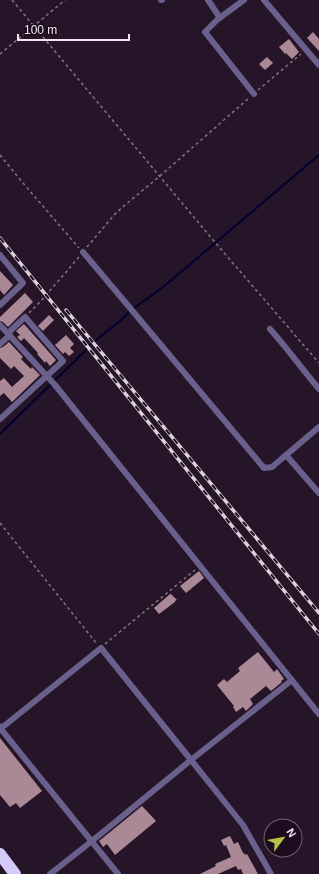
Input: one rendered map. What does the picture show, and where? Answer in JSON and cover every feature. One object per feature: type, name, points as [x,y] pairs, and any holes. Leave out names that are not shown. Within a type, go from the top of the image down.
[{"type":"highway","points":[[0,854],[15,874]]},
{"type":"street","points":[[208,0],[220,18]]},
{"type":"street","points":[[244,0],[220,18],[205,32],[254,94]]},
{"type":"street","points":[[265,0],[319,65]]},
{"type":"street","points":[[83,252],[264,468],[272,467],[319,427]]},
{"type":"street","points":[[0,255],[23,283],[0,305]]},
{"type":"street","points":[[0,344],[25,317],[63,361],[48,377],[0,419]]},
{"type":"street","points":[[0,325],[55,385],[319,714]]},
{"type":"street","points":[[270,329],[319,389]]},
{"type":"street","points":[[286,455],[319,493]]},
{"type":"street","points":[[118,874],[0,728],[100,648],[243,825],[271,874]]},
{"type":"street","points":[[50,874],[292,680]]},
{"type":"path","points":[[12,0],[213,240],[319,363]]},
{"type":"path","points":[[0,54],[65,0]]},
{"type":"path","points":[[25,317],[40,302],[115,214],[306,50]]},
{"type":"path","points":[[0,155],[83,252]]},
{"type":"path","points":[[0,523],[100,648],[200,566]]},
{"type":"building","points":[[313,32],[319,39],[319,51],[307,38]]},
{"type":"building","points":[[289,39],[299,52],[292,59],[279,47]]},
{"type":"building","points":[[267,57],[273,63],[265,70],[259,64]]},
{"type":"building","points":[[0,271],[13,285],[4,295],[0,290]]},
{"type":"building","points":[[25,293],[33,302],[8,327],[0,321],[0,317]]},
{"type":"building","points":[[49,315],[54,320],[43,331],[38,326]]},
{"type":"building","points":[[24,324],[56,360],[50,366],[46,361],[45,363],[24,338],[21,341],[17,337],[20,335],[16,331]]},
{"type":"building","points":[[66,335],[74,344],[70,348],[74,352],[69,356],[65,352],[63,354],[55,345]]},
{"type":"building","points":[[9,342],[23,357],[21,359],[31,369],[32,367],[40,375],[12,402],[4,393],[0,396],[0,381],[4,378],[12,387],[24,376],[14,366],[11,369],[0,358],[0,348]]},
{"type":"building","points":[[199,571],[204,578],[186,593],[180,586]]},
{"type":"building","points":[[170,594],[177,600],[159,614],[154,608]]},
{"type":"building","points":[[258,652],[274,672],[277,669],[284,679],[271,691],[266,686],[250,699],[253,704],[246,711],[243,707],[236,712],[233,707],[234,706],[217,685],[224,679],[227,682],[240,671],[238,668]]},
{"type":"building","points":[[0,738],[42,791],[20,808],[16,803],[10,807],[0,795]]},
{"type":"building","points":[[142,806],[156,821],[115,855],[107,844],[103,847],[99,841]]},
{"type":"building","points":[[230,836],[234,844],[238,842],[243,853],[245,855],[247,854],[258,874],[243,874],[241,869],[238,870],[236,866],[218,874],[200,874],[216,866],[215,864],[231,857],[226,845],[224,846],[221,840]]},
{"type":"waterway","points":[[0,434],[85,351],[88,346],[119,322],[131,310],[162,288],[319,155]]},
{"type":"railway","points":[[0,238],[319,634]]},
{"type":"railway","points":[[66,310],[319,613]]}]
